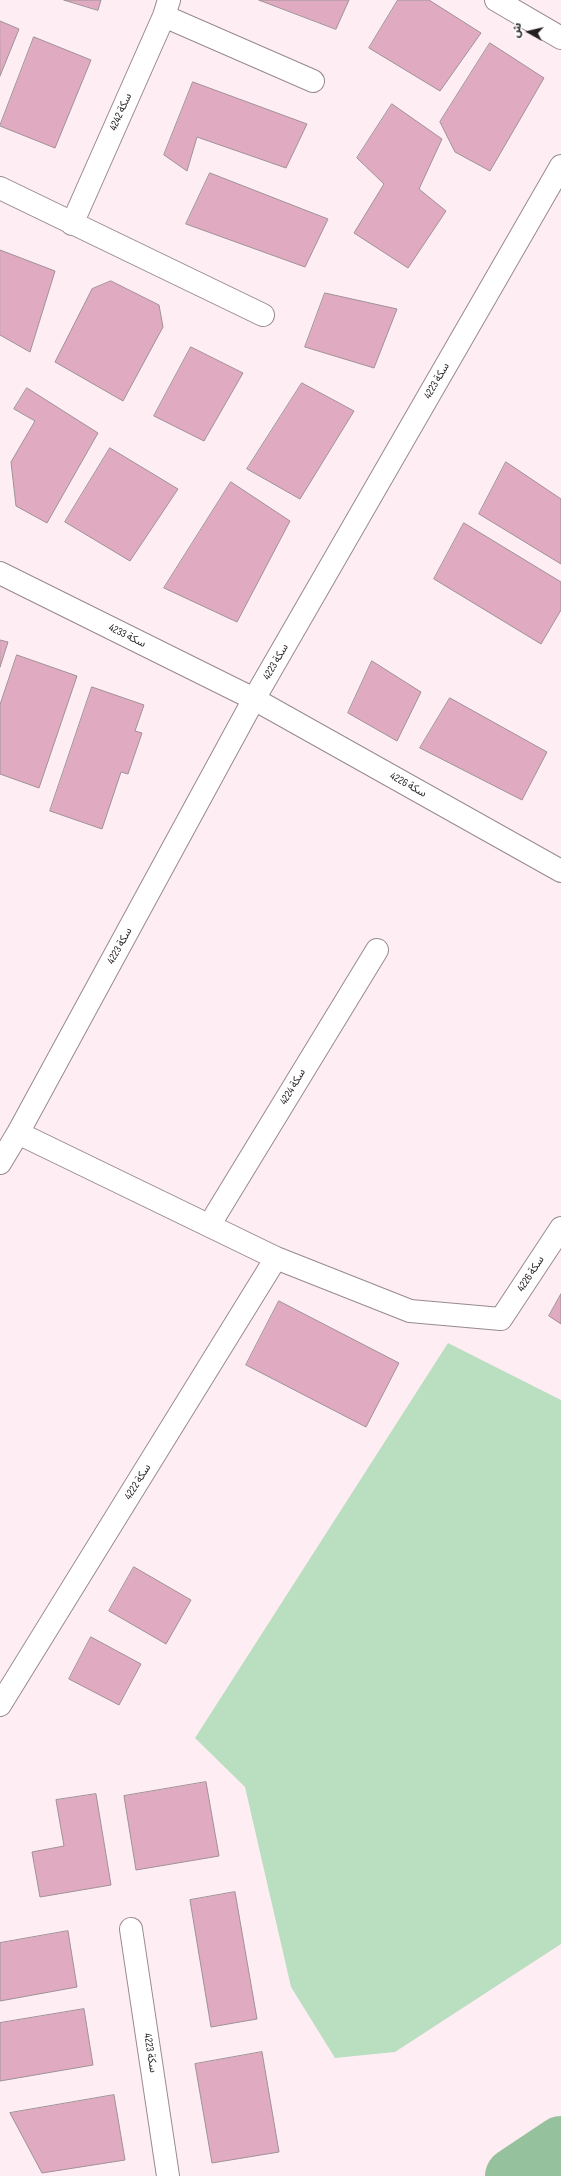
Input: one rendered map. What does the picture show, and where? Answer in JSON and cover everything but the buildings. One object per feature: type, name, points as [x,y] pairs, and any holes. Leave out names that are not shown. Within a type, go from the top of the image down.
[{"type":"street","points":[[496,0],[561,38]]},
{"type":"street","points":[[166,8],[313,81]]},
{"type":"street","name":"سكة 4242","points":[[72,224],[166,8]]},
{"type":"street","name":"سكة 4223","points":[[0,1163],[18,1133],[254,699],[561,166]]},
{"type":"street","points":[[0,188],[263,315]]},
{"type":"street","name":"سكة 4233","points":[[0,573],[254,699]]},
{"type":"street","name":"سكة 4226","points":[[254,699],[561,871]]},
{"type":"street","name":"سكة 4224","points":[[210,1224],[377,950]]},
{"type":"street","points":[[18,1133],[210,1224],[276,1258]]},
{"type":"street","name":"سكة 4226","points":[[276,1258],[410,1311],[501,1319],[561,1228]]},
{"type":"street","name":"سكة 4222","points":[[0,1705],[276,1258]]},
{"type":"street","name":"سكة 4223","points":[[131,1929],[168,2176]]},
{"type":"green space","points":[[448,1343],[561,1400],[561,1944],[395,2052],[335,2058],[291,1987],[245,1787],[195,1738]]},
{"type":"waterway","points":[[513,2176],[561,2144]]}]
